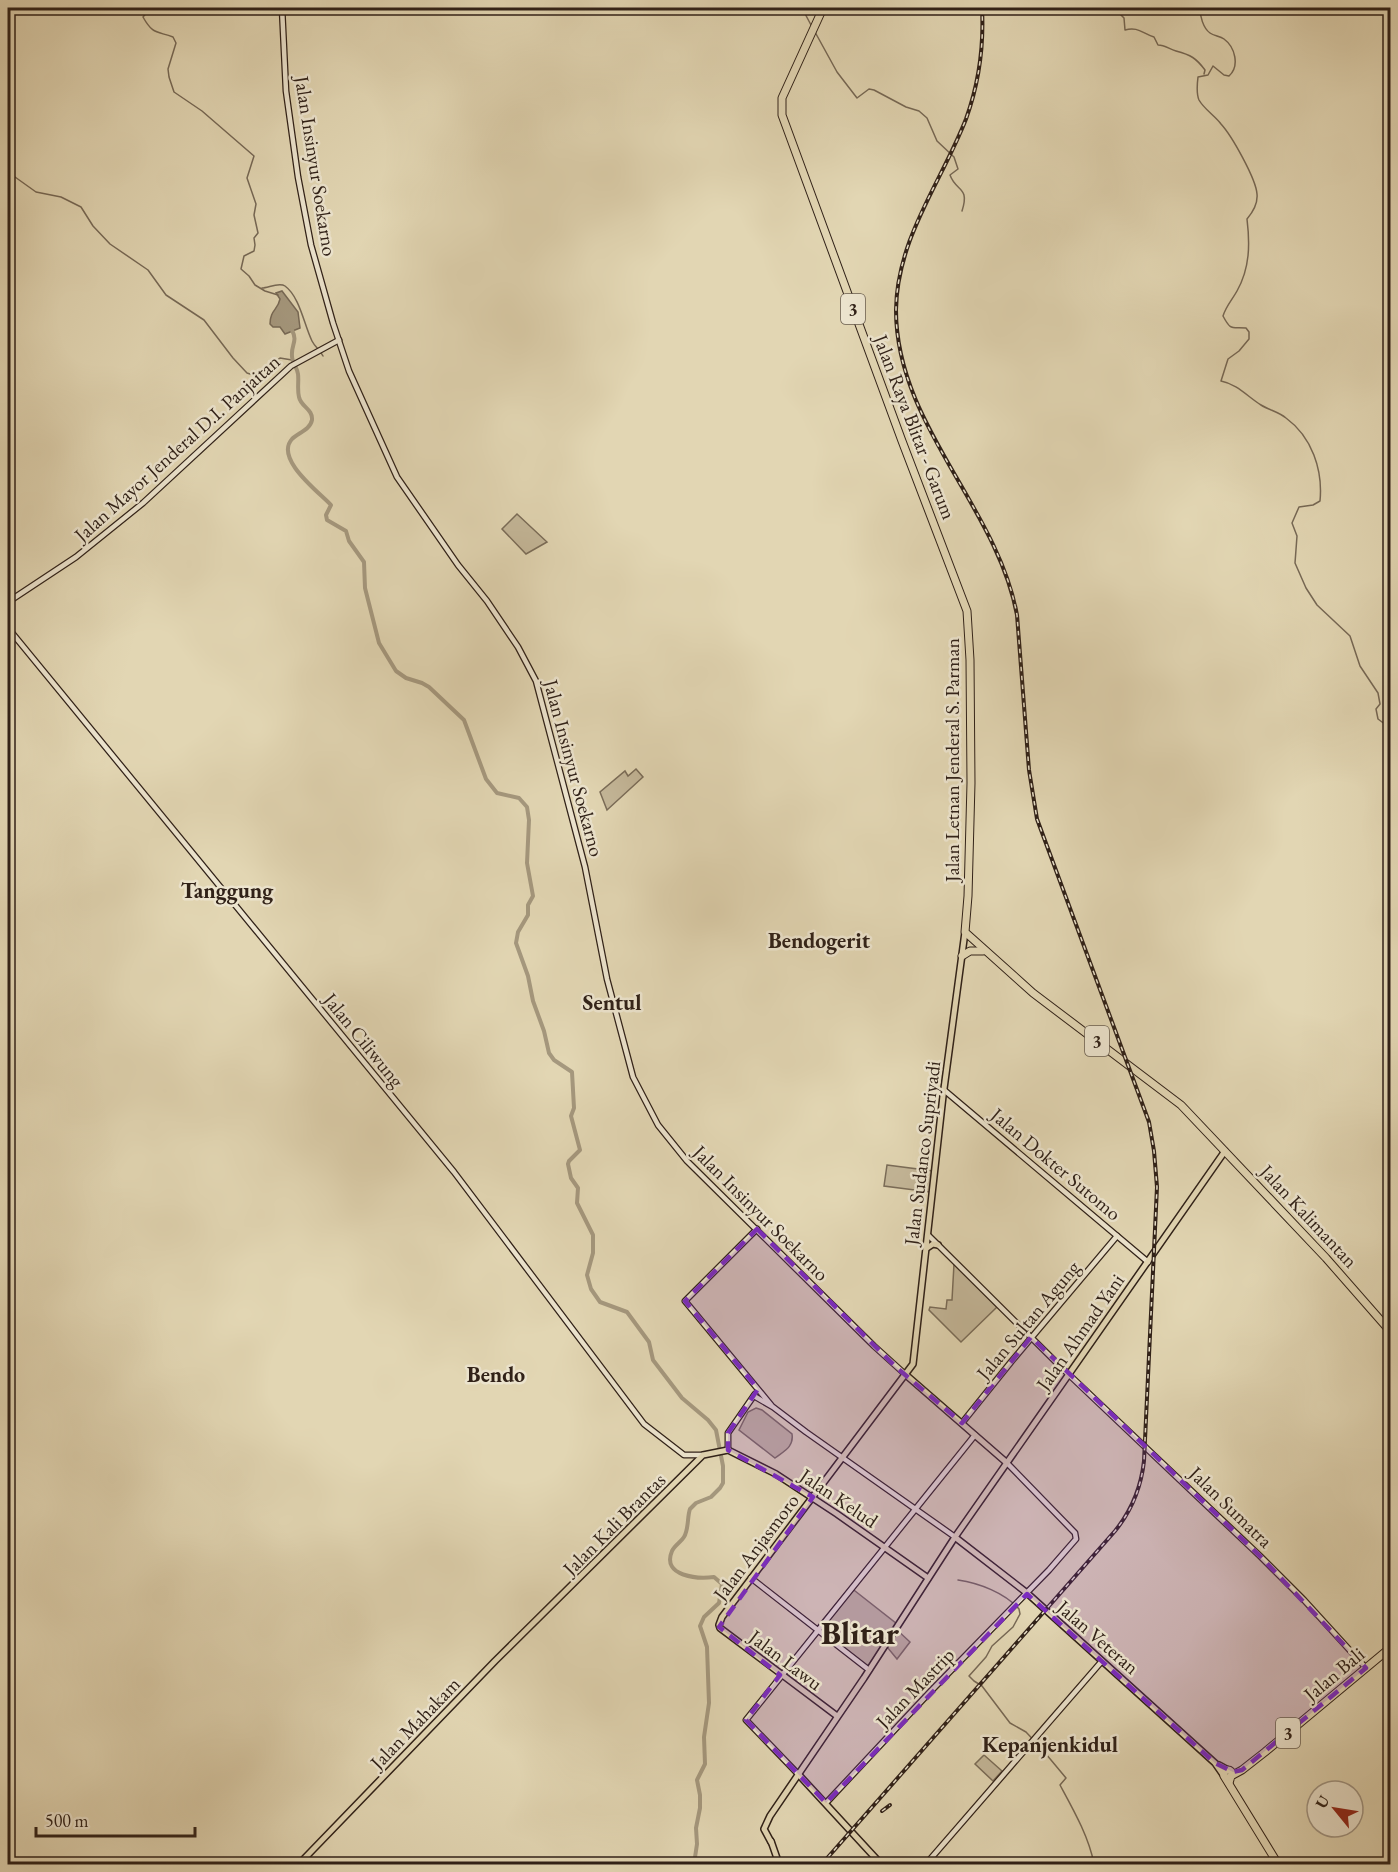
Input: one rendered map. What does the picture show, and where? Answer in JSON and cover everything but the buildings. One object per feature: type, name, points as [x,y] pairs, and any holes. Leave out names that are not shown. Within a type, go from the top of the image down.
[{"type":"highway","name":"Jalan Raya Blitar - Garum","points":[[823,8],[782,98],[782,115],[959,589]]},
{"type":"highway","name":"Jalan Letnan Jenderal S. Parman","points":[[959,589],[968,615],[970,660],[970,838],[965,932]]},
{"type":"highway","name":"3","points":[[965,932],[1033,993],[1174,1099],[1226,1151]]},
{"type":"highway","points":[[962,956],[974,950],[986,952]]},
{"type":"highway","name":"Jalan Kalimantan","points":[[1226,1151],[1326,1258],[1390,1331]]},
{"type":"highway","name":"Jalan Bali","points":[[1229,1777],[1242,1770],[1390,1648]]},
{"type":"highway","points":[[1229,1777],[1278,1864]]},
{"type":"main road","name":"Jalan Insinyur Soekarno","points":[[282,8],[286,90],[301,199],[314,258],[349,371],[400,481],[458,566],[487,601],[519,647],[536,681],[585,867],[607,980],[633,1077],[658,1125],[687,1161],[906,1375]]},
{"type":"main road","name":"Jalan Mayor Jenderal D.I. Panjaitan","points":[[8,603],[99,540],[143,503],[293,364],[339,340]]},
{"type":"main road","name":"Jalan Ciliwung","points":[[8,628],[454,1172],[645,1424],[695,1464]]},
{"type":"main road","name":"Jalan Sudanco Supriyadi","points":[[906,1375],[913,1364],[944,1090],[965,932]]},
{"type":"main road","name":"Jalan Dokter Sutomo","points":[[944,1090],[1146,1260]]},
{"type":"main road","name":"Jalan Ahmad Yani","points":[[933,1571],[1146,1260],[1226,1151]]},
{"type":"main road","points":[[756,1229],[685,1301],[773,1407]]},
{"type":"main road","name":"Jalan Sumatra","points":[[928,1235],[1068,1374],[1299,1595],[1366,1668]]},
{"type":"main road","name":"Jalan Sultan Agung","points":[[962,1423],[1117,1236]]},
{"type":"main road","points":[[927,1248],[933,1244],[938,1245]]},
{"type":"main road","points":[[913,1364],[916,1384]]},
{"type":"main road","points":[[1059,1365],[1062,1383]]},
{"type":"main road","points":[[906,1375],[1007,1463]]},
{"type":"main road","name":"Jalan Anjasmoro","points":[[719,1627],[722,1617],[906,1375]]},
{"type":"main road","points":[[684,1455],[713,1454],[727,1450],[729,1431],[758,1389]]},
{"type":"main road","points":[[754,1396],[773,1407],[956,1537]]},
{"type":"main road","points":[[881,1864],[746,1720],[975,1435]]},
{"type":"main road","name":"Jalan Kelud","points":[[727,1450],[776,1474],[813,1497],[928,1578]]},
{"type":"main road","name":"Jalan Kali Brantas","points":[[554,1605],[703,1455]]},
{"type":"main road","name":"Jalan Mastrip","points":[[826,1803],[929,1692],[1072,1545],[1076,1535],[1007,1463]]},
{"type":"main road","name":"Jalan Veteran","points":[[956,1537],[1027,1593],[1229,1777]]},
{"type":"main road","points":[[924,1585],[933,1571]]},
{"type":"main road","points":[[833,1722],[933,1571]]},
{"type":"main road","points":[[751,1578],[869,1670]]},
{"type":"main road","name":"Jalan Mahakam","points":[[299,1864],[495,1661],[554,1605]]},
{"type":"main road","name":"Jalan Lawu","points":[[719,1627],[837,1716]]},
{"type":"main road","points":[[926,1864],[1102,1661]]},
{"type":"main road","points":[[779,1864],[768,1827],[773,1812],[843,1708]]},
{"type":"highlighted area","points":[[757,1229],[896,1367],[962,1423],[1031,1337],[1260,1556],[1366,1668],[1242,1770],[1233,1772],[1215,1763],[1027,1594],[826,1803],[746,1720],[780,1675],[719,1627],[813,1497],[728,1450],[728,1433],[758,1389],[685,1301]]},
{"type":"shaded area","points":[[282,291],[298,312],[300,328],[285,334],[280,327],[273,327],[270,324],[271,316],[280,299],[276,293]]},
{"type":"shaded area","points":[[517,514],[547,542],[526,554],[502,529]]},
{"type":"shaded area","points":[[636,769],[643,777],[607,810],[600,792],[625,771],[628,776]]},
{"type":"shaded area","points":[[887,1165],[933,1171],[930,1192],[884,1186]]},
{"type":"shaded area","points":[[954,1264],[997,1307],[961,1342],[929,1310],[930,1307],[946,1309],[947,1300],[952,1300]]},
{"type":"shaded area","points":[[756,1408],[762,1410],[792,1434],[790,1445],[775,1458],[739,1430],[748,1412]]},
{"type":"shaded area","points":[[850,1587],[897,1624],[869,1669],[815,1629]]},
{"type":"shaded area","points":[[896,1629],[910,1642],[897,1659],[887,1647]]},
{"type":"shaded area","points":[[984,1755],[1002,1771],[993,1781],[975,1764]]},
{"type":"waterway","points":[[148,8],[143,17],[150,27],[173,37],[176,43],[168,69],[174,92],[202,111],[254,156],[247,178],[256,204],[254,215],[258,233],[254,238],[254,251],[244,256],[241,269],[255,285],[278,295]]},
{"type":"waterway","points":[[802,8],[811,25]]},
{"type":"waterway","points":[[1114,8],[1124,18],[1125,30],[1140,31],[1154,37],[1158,45],[1189,56],[1202,66],[1205,70],[1204,74]]},
{"type":"waterway","points":[[1200,8],[1205,28],[1228,42],[1235,62],[1229,76],[1224,75],[1213,66],[1208,75],[1198,77],[1198,97],[1231,138],[1248,168],[1257,194],[1255,208],[1247,219],[1249,238],[1247,265],[1237,291],[1223,316],[1232,327],[1246,328],[1249,332],[1249,339],[1228,359],[1221,381],[1232,385],[1261,405],[1283,416],[1295,426],[1309,444],[1320,478],[1320,501],[1313,505],[1299,507],[1292,523],[1297,536],[1295,563],[1306,588],[1317,605],[1350,636],[1360,666],[1378,693],[1380,704],[1376,709],[1378,719],[1390,728]]},
{"type":"waterway","points":[[815,32],[837,72],[857,98],[869,89],[874,90],[906,107],[919,111],[927,118],[937,141],[954,157],[958,169],[950,175],[963,193],[962,211]]},
{"type":"waterway","points":[[8,172],[36,192],[61,197],[81,207],[93,226],[110,244],[148,270],[166,295],[204,320],[247,373],[258,374],[280,358],[292,360]]},
{"type":"waterway","points":[[262,288],[280,285],[290,291],[298,304],[312,341],[323,356]]},
{"type":"waterway","points":[[292,330],[294,337],[292,358],[298,374],[299,397],[311,413],[312,420],[306,429],[292,439],[288,447],[289,456],[301,475],[331,505],[326,515],[327,520],[346,531],[349,541],[364,562],[365,588],[379,643],[396,671],[406,678],[429,687],[464,720],[486,779],[497,793],[519,798],[527,807],[529,820],[527,863],[533,896],[528,905],[528,915],[518,932],[516,943],[528,976],[549,1053],[554,1060],[572,1072],[574,1108],[571,1116],[580,1150],[568,1164],[571,1178],[578,1188],[577,1203],[593,1235],[593,1253],[587,1275],[591,1289],[600,1302],[627,1312],[649,1342],[653,1360],[682,1398],[716,1430],[723,1466],[723,1483],[711,1497],[696,1503],[690,1509],[686,1534],[673,1549],[670,1560],[676,1571],[691,1577],[714,1577],[722,1584],[719,1603],[704,1617],[700,1626],[707,1647],[709,1703],[704,1737],[705,1764],[697,1780],[700,1808],[696,1828],[697,1844],[694,1864]]},
{"type":"waterway","points":[[958,1580],[991,1590],[1007,1598],[1019,1609],[1020,1614],[1013,1627],[992,1646],[986,1657],[969,1676],[982,1686],[1010,1723],[1026,1732],[1066,1778],[1060,1785],[1084,1833],[1094,1864]]},
{"type":"railway","points":[[822,1864],[1115,1531],[1135,1498],[1144,1461],[1157,1187],[1149,1122],[1037,819],[1029,770],[1017,615],[1006,575],[990,538],[929,428],[912,391],[900,352],[896,310],[898,284],[912,235],[956,143],[971,105],[980,64],[982,8]]},
{"type":"railway","points":[[882,1811],[890,1805]]},
{"type":"district","name":"Tanggung","points":[[227,890]]},
{"type":"district","name":"Bendogerit","points":[[819,940]]},
{"type":"district","name":"Sentul","points":[[612,1002]]},
{"type":"district","name":"Bendo","points":[[496,1374]]},
{"type":"district","name":"Blitar","points":[[860,1633]]},
{"type":"district","name":"Kepanjenkidul","points":[[1050,1744]]}]
